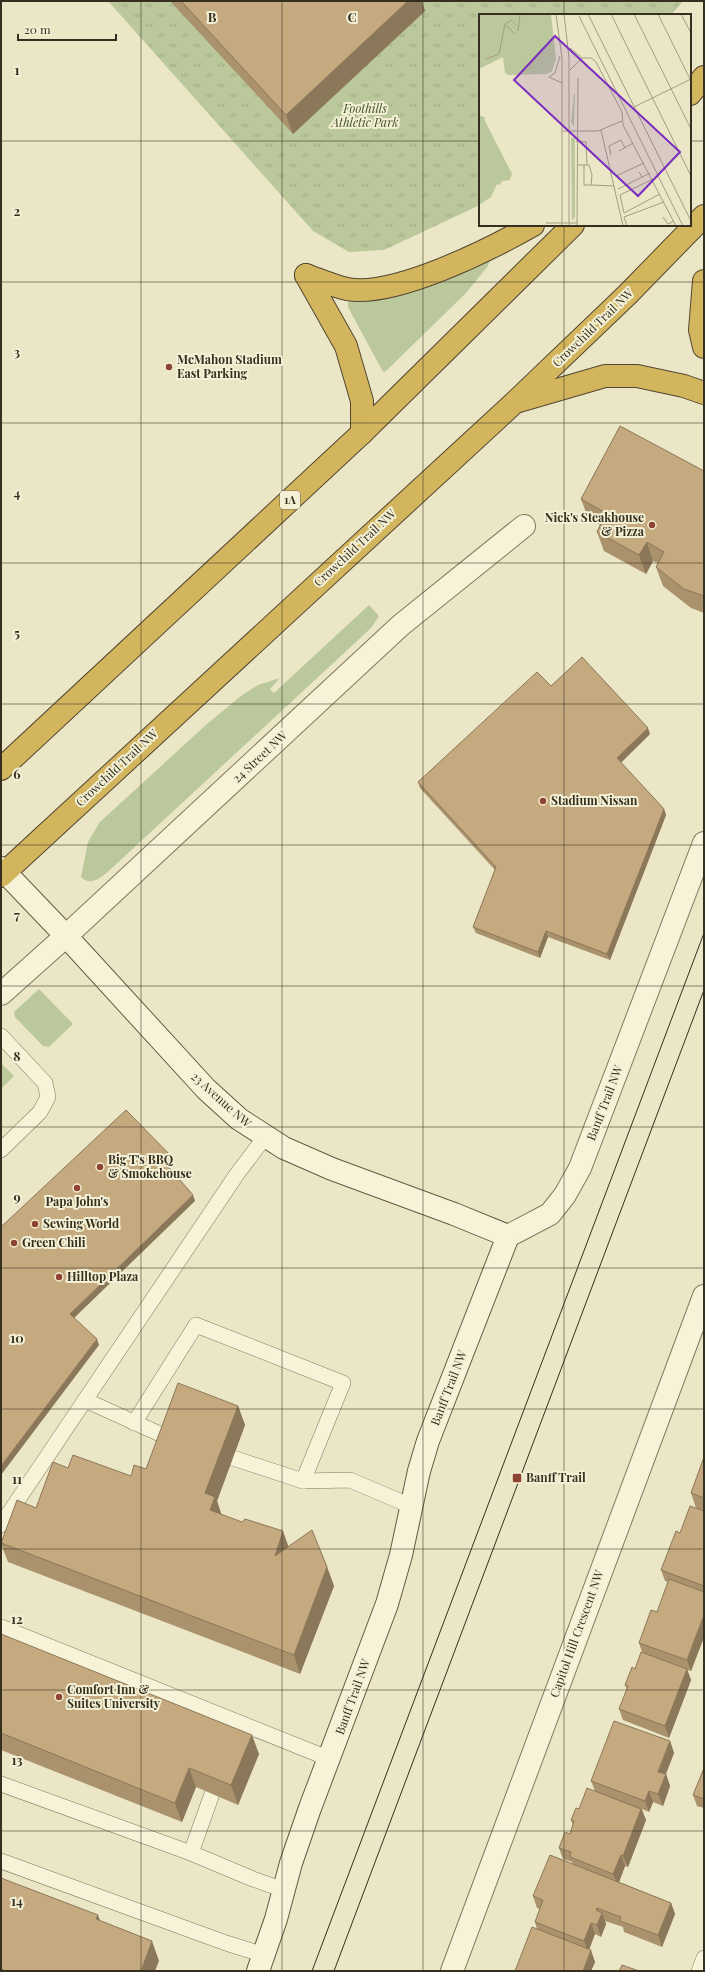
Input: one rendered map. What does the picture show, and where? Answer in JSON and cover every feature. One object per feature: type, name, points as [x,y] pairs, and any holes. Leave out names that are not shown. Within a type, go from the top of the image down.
[{"type":"highway","points":[[691,93],[704,77]]},
{"type":"highway","name":"Crowchild Trail NW","points":[[2,872],[514,403],[627,295],[704,216]]},
{"type":"highway","points":[[362,433],[362,401],[346,346],[306,275],[348,289],[384,288],[441,270],[530,226]]},
{"type":"highway","name":"1A","points":[[1,769],[362,433],[572,226]]},
{"type":"highway","points":[[704,281],[700,330],[704,347]]},
{"type":"highway","points":[[514,403],[605,376],[637,376],[684,386],[704,393]]},
{"type":"street","name":"24 Street NW","points":[[1,994],[66,936],[401,625],[524,526]]},
{"type":"street","name":"Banff Trail NW","points":[[261,1963],[310,1808],[330,1759],[387,1604],[401,1554],[411,1506],[428,1441],[508,1236],[550,1214],[565,1195],[580,1168],[704,843]]},
{"type":"street","name":"23 Avenue NW","points":[[2,872],[66,936],[206,1089],[239,1119],[284,1148],[332,1169],[454,1214],[508,1236]]},
{"type":"street","name":"Capitol Hill Crescent NW","points":[[452,1971],[704,1296]]},
{"type":"lane","points":[[1,1036],[45,1083],[48,1097],[40,1112],[1,1150]]},
{"type":"lane","points":[[1,1526],[236,1174],[265,1137]]},
{"type":"lane","points":[[134,1422],[196,1325],[343,1383],[303,1481]]},
{"type":"lane","points":[[85,1400],[172,1438]]},
{"type":"lane","points":[[233,1458],[303,1481],[350,1480],[411,1506]]},
{"type":"lane","points":[[1,1627],[237,1729],[330,1759]]},
{"type":"lane","points":[[1,1784],[191,1853],[253,1879],[284,1890]]},
{"type":"lane","points":[[191,1853],[212,1794]]},
{"type":"lane","points":[[1,1861],[226,1944],[261,1963]]},
{"type":"lane","points":[[699,1971],[704,1958]]},
{"type":"green space","name":"Foothills Athletic Park","points":[[108,1],[683,1],[672,14],[479,14],[479,205],[384,250],[349,252],[313,231]]},
{"type":"green space","points":[[486,261],[489,262],[488,266],[466,293],[384,372],[348,307],[348,302],[351,300],[404,295]]},
{"type":"green space","points":[[369,605],[379,616],[371,628],[106,873],[94,881],[85,880],[81,877],[88,842],[100,822],[207,724],[241,696],[258,685],[280,678],[270,689],[274,693]]},
{"type":"green space","points":[[39,989],[73,1024],[49,1047],[43,1046],[15,1017],[14,1012]]},
{"type":"green space","points":[[1,1063],[14,1076],[1,1089]]},
{"type":"building","points":[[181,1],[408,1],[286,115]]},
{"type":"building","name":"Nick's Steakhouse & Pizza","points":[[620,426],[704,471],[704,596],[684,589],[656,567],[664,552],[647,542],[639,555],[597,532],[606,513],[581,499]]},
{"type":"building","name":"Stadium Nissan","points":[[582,657],[648,728],[617,758],[664,809],[607,954],[546,931],[538,952],[473,927],[496,867],[418,782],[537,672],[551,686]]},
{"type":"building","name":"Hilltop Plaza","points":[[126,1110],[173,1158],[166,1164],[193,1195],[70,1314],[97,1339],[1,1466],[1,1227]]},
{"type":"building","points":[[178,1383],[238,1406],[205,1493],[215,1497],[210,1510],[242,1522],[245,1519],[283,1531],[275,1556],[312,1530],[327,1567],[294,1655],[1,1543],[17,1500],[36,1508],[53,1462],[68,1468],[73,1455],[131,1476],[134,1465],[146,1469]]},
{"type":"building","points":[[704,1457],[704,1498],[691,1493]]},
{"type":"building","points":[[690,1506],[704,1511],[704,1586],[661,1570],[676,1531],[680,1533]]},
{"type":"building","points":[[669,1579],[704,1592],[704,1615],[687,1660],[639,1643],[651,1610],[657,1612]]},
{"type":"building","name":"Comfort Inn & Suites University","points":[[1,1634],[252,1735],[231,1785],[189,1768],[175,1803],[1,1733]]},
{"type":"building","points":[[641,1652],[687,1669],[665,1726],[619,1709],[628,1686],[625,1685],[632,1667],[635,1669]]},
{"type":"building","points":[[614,1721],[670,1741],[658,1772],[666,1774],[658,1794],[649,1791],[645,1801],[591,1781]]},
{"type":"building","points":[[704,1768],[704,1799],[693,1795]]},
{"type":"building","points":[[587,1788],[641,1809],[623,1856],[621,1855],[613,1874],[570,1857],[571,1852],[559,1848],[565,1832],[570,1834],[574,1821],[571,1820],[576,1808],[579,1809]]},
{"type":"building","points":[[550,1855],[671,1903],[658,1935],[620,1921],[621,1917],[597,1908],[596,1910],[602,1913],[597,1925],[591,1923],[584,1941],[535,1922],[543,1900],[533,1896]]},
{"type":"building","points":[[1,1878],[98,1915],[96,1919],[152,1941],[141,1971],[6,1971],[1,1969]]},
{"type":"building","points":[[532,1927],[591,1950],[583,1971],[515,1971]]},
{"type":"building","points":[[622,1965],[639,1971],[619,1971]]},
{"type":"tram line","points":[[312,1971],[704,933]]},
{"type":"tram line","points":[[334,1971],[704,990]]},
{"type":"place","name":"McMahon Stadium East Parking","points":[[169,367]]},
{"type":"place","name":"Nick's Steakhouse & Pizza","points":[[652,525]]},
{"type":"place","name":"Stadium Nissan","points":[[543,801]]},
{"type":"place","name":"Big T's BBQ & Smokehouse","points":[[100,1167]]},
{"type":"place","name":"Papa John's","points":[[77,1188]]},
{"type":"place","name":"Sewing World","points":[[35,1224]]},
{"type":"place","name":"Green Chili","points":[[14,1243]]},
{"type":"place","name":"Hilltop Plaza","points":[[59,1277]]},
{"type":"place","name":"Banff Trail","points":[[517,1478]]},
{"type":"place","name":"Comfort Inn & Suites University","points":[[59,1697]]}]
